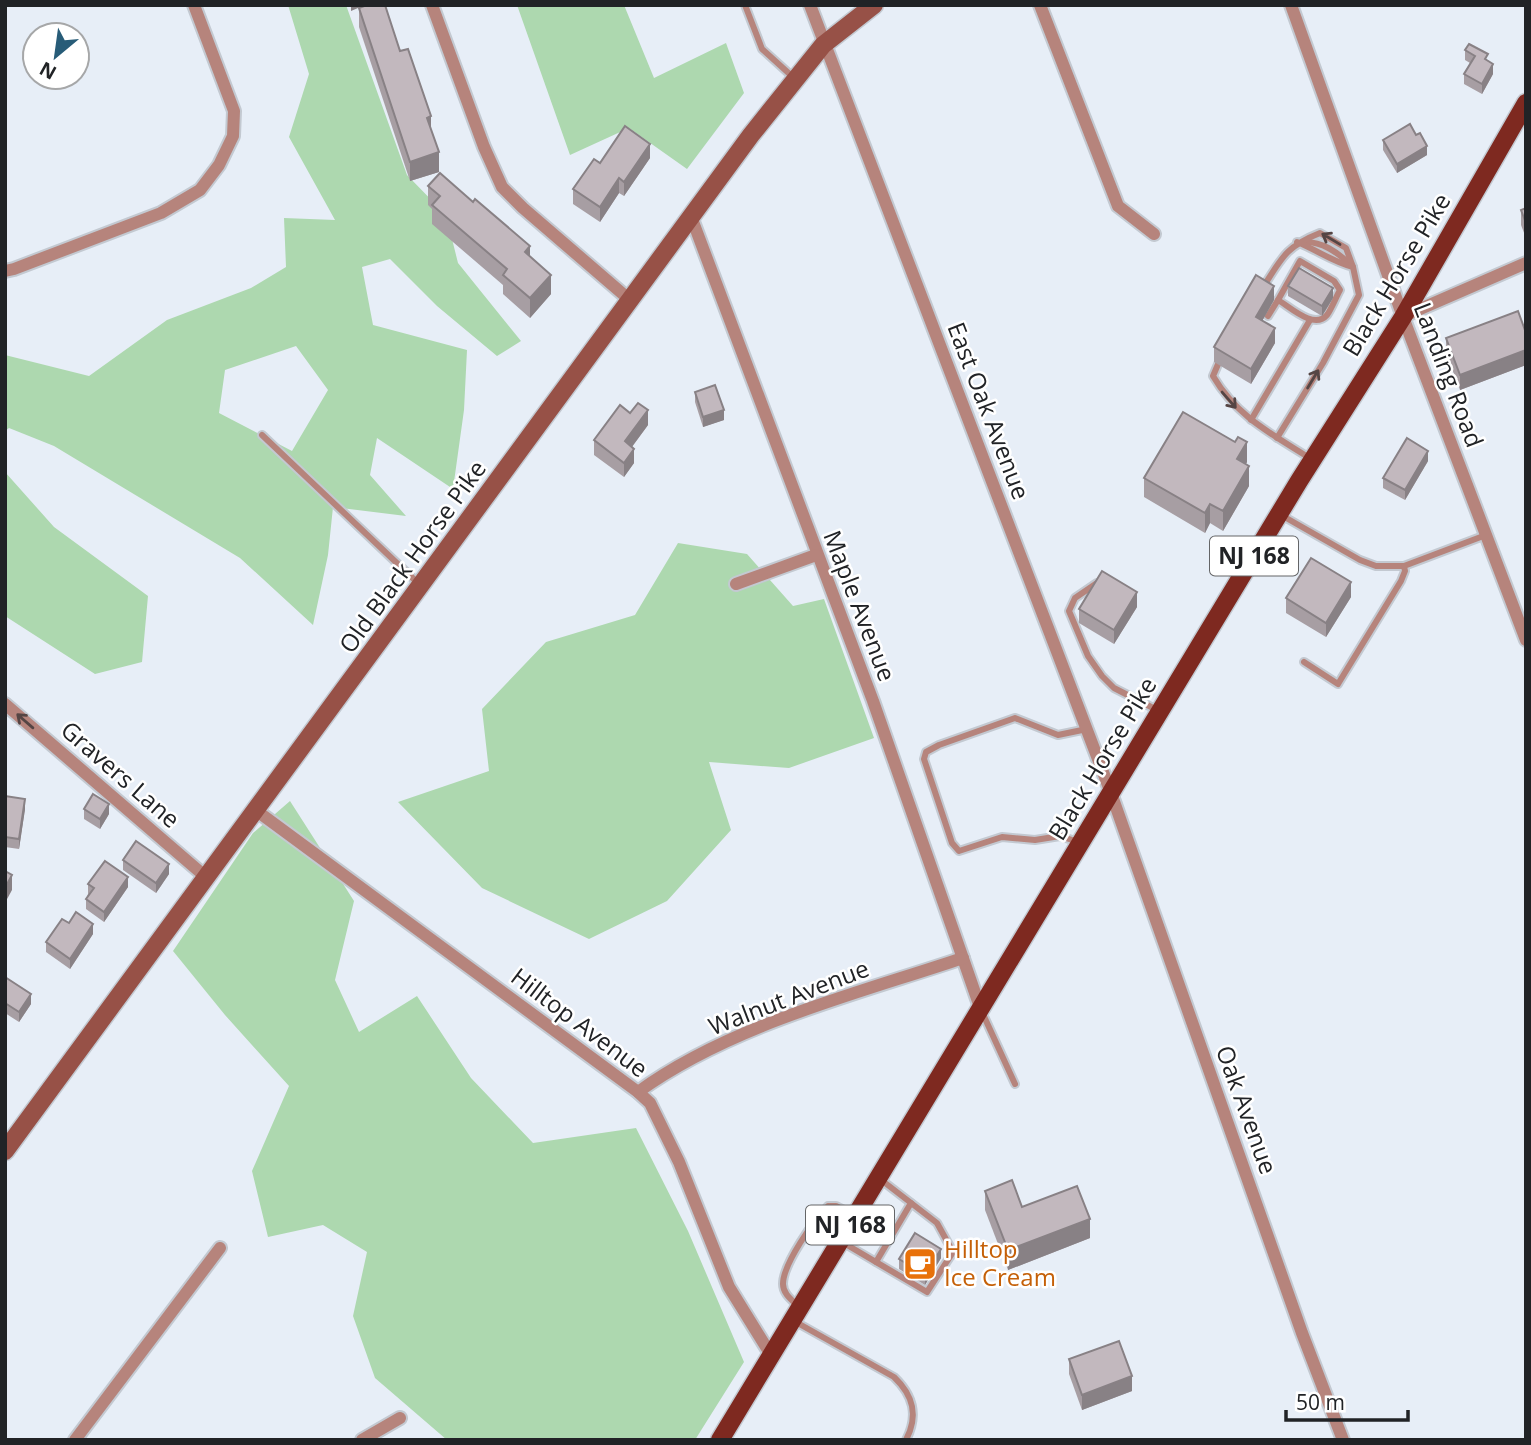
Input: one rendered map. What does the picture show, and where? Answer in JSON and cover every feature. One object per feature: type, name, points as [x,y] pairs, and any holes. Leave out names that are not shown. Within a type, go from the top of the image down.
[{"type":"main road","name":"Black Horse Pike","points":[[720,1440],[1279,514],[1403,317],[1526,103]]},
{"type":"street","points":[[5,271],[161,213],[200,190],[219,164],[233,136],[234,111],[194,5]]},
{"type":"street","points":[[432,5],[484,147],[502,187],[631,301]]},
{"type":"street","name":"East Oak Avenue","points":[[810,5],[823,45],[1111,793]]},
{"type":"street","name":"Old Black Horse Pike","points":[[5,1150],[257,811],[751,135],[823,45],[874,5]]},
{"type":"street","points":[[1040,5],[1118,206],[1154,234]]},
{"type":"street","name":"Landing Road","points":[[1292,5],[1403,317],[1526,640]]},
{"type":"street","name":"Maple Avenue","points":[[692,219],[873,701],[981,1010]]},
{"type":"street","points":[[1403,317],[1526,263]]},
{"type":"street","points":[[736,584],[816,555]]},
{"type":"street","name":"Gravers Lane","points":[[5,704],[207,878]]},
{"type":"street","name":"Oak Avenue","points":[[1111,793],[1299,1324],[1343,1440]]},
{"type":"street","name":"Hilltop Avenue","points":[[257,811],[650,1103],[679,1163],[729,1287],[771,1355]]},
{"type":"street","name":"Walnut Avenue","points":[[638,1092],[686,1062],[776,1020],[963,958]]},
{"type":"street","points":[[75,1440],[220,1248]]},
{"type":"street","points":[[362,1440],[400,1418]]},
{"type":"lane","points":[[745,5],[762,49],[796,79]]},
{"type":"lane","points":[[1262,290],[1297,242],[1320,233],[1346,248],[1359,295],[1323,363],[1277,438]]},
{"type":"lane","points":[[1297,242],[1317,250],[1338,264],[1353,267]]},
{"type":"lane","points":[[1268,316],[1300,261],[1329,279],[1340,290],[1326,316],[1308,318],[1278,300]]},
{"type":"lane","points":[[1312,284],[1319,273]]},
{"type":"lane","points":[[1323,290],[1329,279]]},
{"type":"lane","points":[[1297,312],[1301,302]]},
{"type":"lane","points":[[1251,420],[1311,308]]},
{"type":"lane","points":[[1219,362],[1213,376],[1222,393],[1241,414],[1312,460]]},
{"type":"lane","points":[[262,435],[422,586]]},
{"type":"lane","points":[[1279,514],[1360,561],[1377,566],[1404,566],[1486,535]]},
{"type":"lane","points":[[1304,662],[1338,684],[1404,575],[1404,566]]},
{"type":"lane","points":[[1097,583],[1074,598],[1069,611],[1088,656],[1114,688],[1160,712]]},
{"type":"lane","points":[[1082,843],[1060,836],[1035,840],[1002,836],[959,851],[952,843],[924,759],[926,752],[939,745],[1015,718],[1058,735],[1087,729]]},
{"type":"lane","points":[[981,1010],[1014,1084]]},
{"type":"lane","points":[[840,1241],[927,1292],[953,1252],[937,1223],[879,1178]]},
{"type":"lane","points":[[876,1262],[911,1203]]},
{"type":"lane","points":[[856,1216],[835,1206],[828,1206],[799,1246],[783,1283],[796,1314],[894,1377],[906,1389],[914,1405],[914,1420],[906,1440]]},
{"type":"green space","points":[[288,5],[346,5],[407,175],[446,215],[458,263],[521,341],[497,356],[437,306],[390,259],[362,267],[373,325],[467,350],[464,410],[453,489],[377,438],[370,475],[406,516],[333,507],[328,555],[313,625],[240,558],[54,446],[9,428],[5,431],[5,355],[89,376],[167,320],[251,288],[286,267],[284,218],[335,220],[289,137],[309,74]],"holes":[[[296,346],[328,390],[292,451],[219,413],[225,370]]]},
{"type":"green space","points":[[517,5],[624,5],[654,78],[726,43],[744,93],[687,169],[629,128],[570,155]]},
{"type":"green space","points":[[5,472],[54,527],[148,596],[142,662],[95,674],[5,616]]},
{"type":"green space","points":[[678,543],[747,554],[793,606],[824,599],[874,738],[789,768],[709,762],[731,830],[667,901],[589,939],[482,888],[398,802],[489,771],[482,709],[546,642],[635,615]]},
{"type":"green space","points":[[290,801],[354,901],[335,980],[359,1032],[417,996],[471,1078],[533,1143],[636,1128],[688,1231],[744,1362],[695,1440],[447,1440],[375,1378],[353,1316],[367,1252],[323,1225],[268,1237],[252,1171],[289,1086],[225,1015],[173,951],[253,833]]},
{"type":"building","points":[[385,5],[400,51],[408,49],[431,116],[427,118],[439,152],[410,162],[359,8]]},
{"type":"building","points":[[1469,44],[1488,54],[1485,59],[1493,64],[1482,84],[1464,74],[1475,56],[1465,50]]},
{"type":"building","points":[[1410,124],[1416,135],[1420,133],[1427,146],[1397,164],[1383,140]]},
{"type":"building","points":[[625,126],[650,144],[624,182],[619,178],[600,207],[573,189],[594,159],[600,163]]},
{"type":"building","points":[[440,173],[530,246],[525,252],[551,275],[530,298],[503,275],[507,269],[432,205],[440,196],[428,186]]},
{"type":"building","points":[[1526,208],[1526,223],[1521,210]]},
{"type":"building","points":[[1299,268],[1333,288],[1322,306],[1288,286]]},
{"type":"building","points":[[1256,275],[1274,286],[1256,317],[1275,328],[1251,369],[1214,347]]},
{"type":"building","points":[[1518,311],[1526,333],[1526,350],[1460,375],[1446,338]]},
{"type":"building","points":[[715,385],[724,410],[703,417],[695,392]]},
{"type":"building","points":[[638,403],[648,410],[625,441],[634,449],[624,463],[594,440],[620,405],[630,413]]},
{"type":"building","points":[[1183,412],[1235,442],[1238,437],[1247,442],[1237,459],[1249,466],[1223,511],[1210,504],[1205,513],[1144,478]]},
{"type":"building","points":[[1407,438],[1428,451],[1405,490],[1383,478]]},
{"type":"building","points":[[1311,558],[1351,582],[1326,623],[1286,598]]},
{"type":"building","points":[[1102,571],[1137,592],[1114,630],[1079,609]]},
{"type":"building","points":[[93,794],[109,804],[100,819],[84,809]]},
{"type":"building","points":[[5,796],[25,799],[19,839],[5,837]]},
{"type":"building","points":[[136,841],[169,864],[156,883],[123,860]]},
{"type":"building","points":[[105,861],[128,877],[104,912],[86,899],[94,888],[88,884]]},
{"type":"building","points":[[5,871],[12,875],[6,886],[5,886]]},
{"type":"building","points":[[76,912],[93,924],[70,959],[46,942],[62,919],[69,923]]},
{"type":"building","points":[[5,977],[31,994],[19,1012],[5,1003]]},
{"type":"building","points":[[1012,1180],[1022,1207],[1077,1186],[1090,1219],[1008,1250],[985,1191]]},
{"type":"building","name":"Hilltop Ice Cream","points":[[915,1233],[941,1249],[925,1275],[899,1259]]},
{"type":"building","points":[[1119,1341],[1132,1376],[1082,1395],[1069,1359]]},
{"type":"place","name":"Hilltop Ice Cream","points":[[920,1264]]}]
